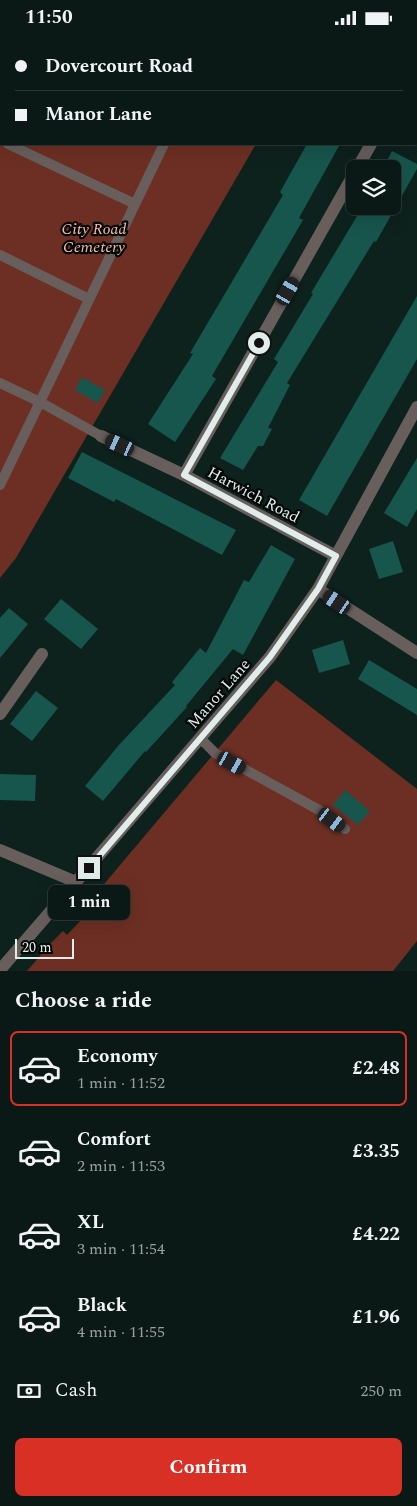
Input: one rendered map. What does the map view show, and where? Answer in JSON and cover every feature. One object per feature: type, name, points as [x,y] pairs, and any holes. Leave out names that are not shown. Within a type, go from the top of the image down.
[{"type":"street","points":[[362,160],[370,145]]},
{"type":"street","points":[[184,475],[346,188]]},
{"type":"street","name":"Manor Lane","points":[[0,970],[270,657],[318,589],[417,407]]},
{"type":"street","name":"Harwich Road","points":[[101,436],[184,475],[336,556]]},
{"type":"street","points":[[318,589],[417,653]]},
{"type":"street","points":[[0,714],[42,654]]},
{"type":"street","points":[[0,850],[76,882]]},
{"type":"lane","points":[[10,145],[135,204]]},
{"type":"lane","points":[[0,485],[164,145]]},
{"type":"lane","points":[[0,255],[90,299]]},
{"type":"lane","points":[[0,383],[40,402],[101,436]]},
{"type":"lane","points":[[200,738],[215,753],[319,810],[345,829]]},
{"type":"green space","name":"City Road Cemetery","points":[[0,145],[255,145],[16,558],[0,578]]},
{"type":"green space","points":[[276,680],[417,789],[417,941],[393,971],[27,971],[63,931],[67,935],[99,901],[94,896]]},
{"type":"building","points":[[306,145],[339,145],[299,218],[303,220],[212,376],[216,379],[175,442],[148,424],[193,354],[190,353],[283,195],[280,192]]},
{"type":"building","points":[[392,151],[417,164],[417,169],[401,197],[401,160],[388,160]]},
{"type":"building","points":[[358,215],[391,215],[287,383],[290,385],[268,428],[272,429],[263,446],[258,446],[243,470],[220,458],[278,362],[274,359],[313,294],[311,293]]},
{"type":"building","points":[[417,296],[417,359],[327,516],[299,500]]},
{"type":"building","points":[[82,377],[105,390],[98,403],[75,390]]},
{"type":"building","points":[[82,452],[236,530],[222,555],[116,499],[114,502],[68,478]]},
{"type":"building","points":[[417,458],[417,509],[407,527],[384,513]]},
{"type":"building","points":[[393,541],[403,572],[379,579],[369,549]]},
{"type":"building","points":[[271,545],[295,559],[243,655],[233,649],[187,707],[145,751],[103,801],[85,786],[119,745],[175,685],[172,682],[200,648],[206,653],[244,580],[249,582]]},
{"type":"building","points":[[61,599],[98,629],[81,649],[44,619]]},
{"type":"building","points":[[9,608],[28,624],[0,658],[0,618]]},
{"type":"building","points":[[343,640],[350,664],[319,673],[312,650]]},
{"type":"building","points":[[369,660],[417,689],[417,715],[358,679]]},
{"type":"building","points":[[36,691],[58,708],[32,741],[10,724]]},
{"type":"building","points":[[0,774],[36,775],[35,801],[0,800]]},
{"type":"building","points":[[345,790],[370,811],[358,825],[333,805]]},
{"type":"route","points":[[89,868],[270,657],[318,589],[336,556],[184,475],[259,343]]}]
